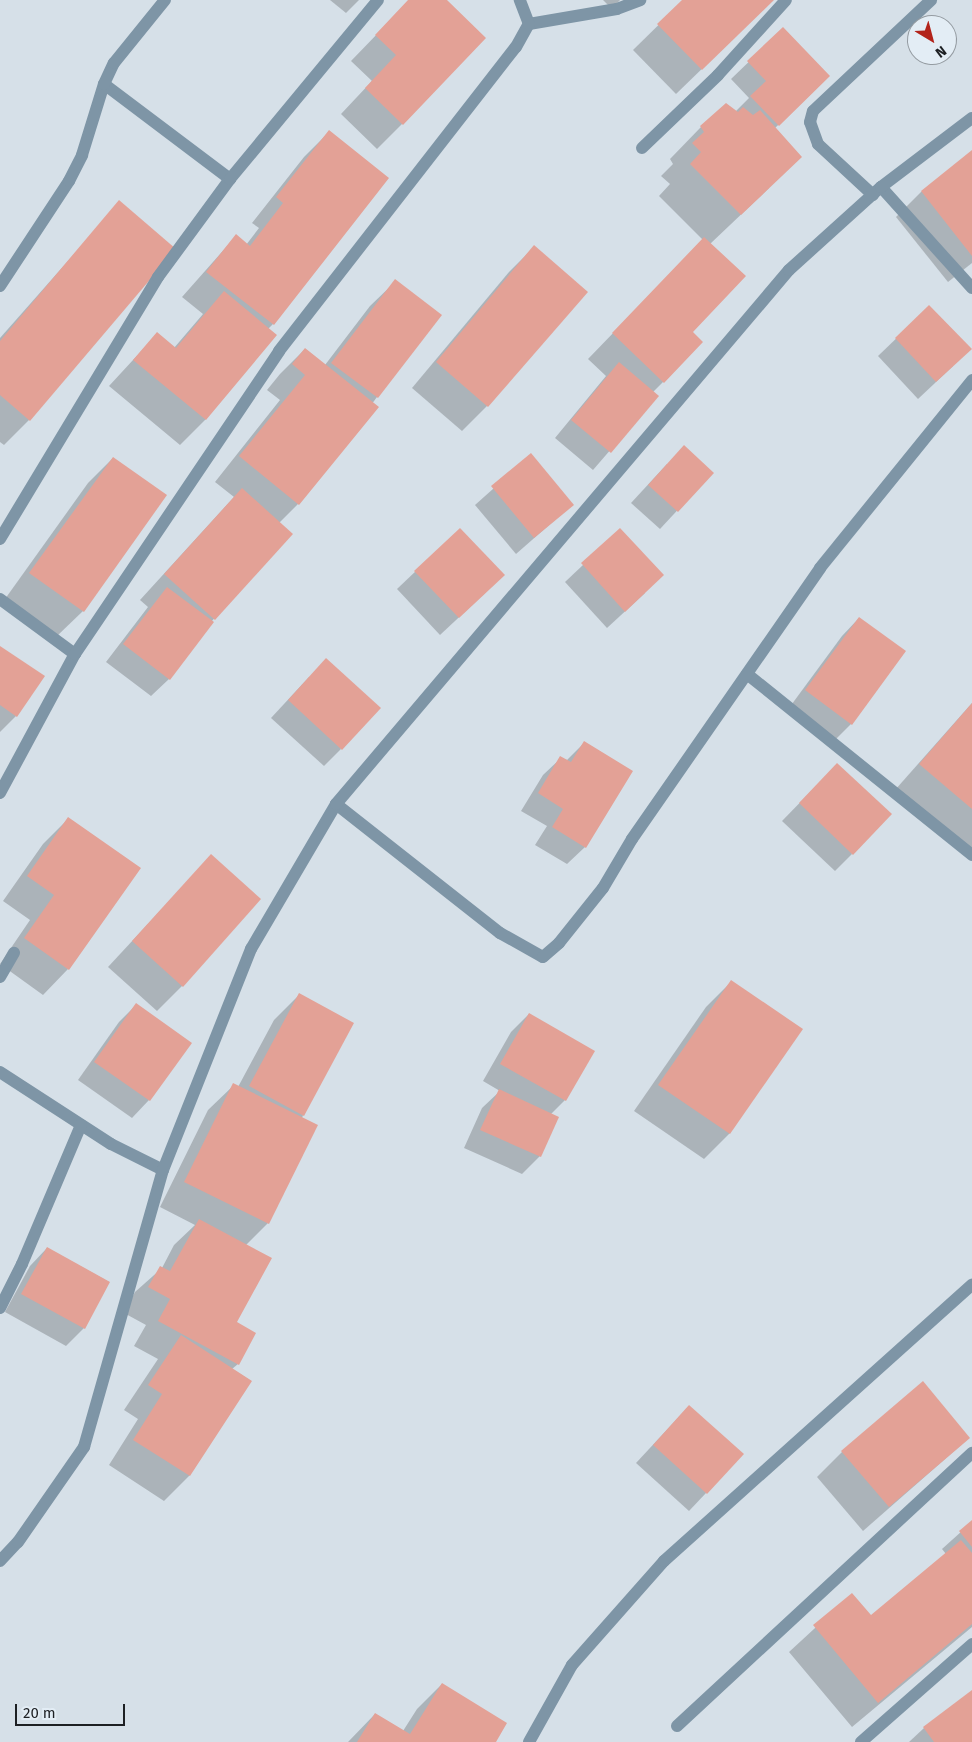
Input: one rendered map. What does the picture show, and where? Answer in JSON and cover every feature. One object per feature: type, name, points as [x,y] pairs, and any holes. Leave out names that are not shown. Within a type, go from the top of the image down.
[{"type":"street","points":[[0,286],[69,181],[82,155],[104,84],[129,42],[165,0]]},
{"type":"street","points":[[0,539],[123,331],[230,179],[378,0]]},
{"type":"street","points":[[0,794],[75,654],[279,351],[516,47],[528,24],[520,0]]},
{"type":"street","points":[[528,24],[617,8],[640,0]]},
{"type":"street","points":[[642,148],[718,75],[786,0]]},
{"type":"street","points":[[930,0],[813,111],[812,134],[818,144],[877,191],[969,280]]},
{"type":"street","points":[[104,84],[230,179]]},
{"type":"street","points":[[0,1561],[18,1542],[84,1447],[163,1170],[252,948],[336,804],[789,270],[877,191],[972,118]]},
{"type":"street","points":[[336,804],[500,933],[543,957],[558,944],[603,888],[746,674],[820,568],[972,380]]},
{"type":"street","points":[[0,599],[75,654]]},
{"type":"street","points":[[746,674],[972,855]]},
{"type":"street","points":[[0,977],[14,953]]},
{"type":"street","points":[[0,1072],[111,1144],[163,1170]]},
{"type":"street","points":[[0,1308],[22,1264],[81,1125]]},
{"type":"street","points":[[528,1742],[572,1666],[664,1561],[972,1285]]},
{"type":"street","points":[[676,1726],[972,1453]]},
{"type":"street","points":[[861,1742],[972,1644]]},
{"type":"building","points":[[408,0],[447,0],[486,38],[403,125],[365,88],[396,55],[375,35]]},
{"type":"building","points":[[682,0],[774,0],[702,70],[657,24]]},
{"type":"building","points":[[783,27],[830,76],[779,126],[750,96],[766,81],[747,61]]},
{"type":"building","points":[[726,103],[738,112],[743,107],[753,115],[760,110],[802,157],[741,215],[690,164],[701,152],[692,143],[704,132],[700,126]]},
{"type":"building","points":[[329,130],[389,178],[274,325],[206,272],[236,234],[250,246],[283,203],[276,197]]},
{"type":"building","points":[[972,150],[972,256],[921,191]]},
{"type":"building","points":[[119,200],[176,249],[30,421],[0,395],[0,341]]},
{"type":"building","points":[[704,237],[746,276],[693,332],[703,342],[664,383],[612,333]]},
{"type":"building","points":[[534,245],[588,292],[488,407],[436,362]]},
{"type":"building","points":[[395,279],[442,315],[378,398],[331,363]]},
{"type":"building","points":[[224,291],[277,335],[206,420],[133,360],[157,332],[176,348]]},
{"type":"building","points":[[929,305],[972,349],[936,382],[895,338]]},
{"type":"building","points":[[305,348],[379,407],[299,505],[239,456],[305,375],[292,364]]},
{"type":"building","points":[[619,362],[659,396],[611,453],[571,420]]},
{"type":"building","points":[[684,445],[714,473],[678,512],[648,485]]},
{"type":"building","points":[[531,453],[574,505],[534,538],[491,486]]},
{"type":"building","points":[[113,457],[167,495],[84,612],[29,573]]},
{"type":"building","points":[[242,488],[293,534],[215,620],[164,574]]},
{"type":"building","points":[[460,528],[505,575],[459,618],[414,571]]},
{"type":"building","points":[[620,528],[664,575],[625,612],[581,563]]},
{"type":"building","points":[[167,587],[214,622],[170,680],[123,644]]},
{"type":"building","points":[[859,617],[906,651],[852,725],[805,690]]},
{"type":"building","points":[[0,646],[45,676],[17,717],[0,705]]},
{"type":"building","points":[[326,658],[381,708],[342,750],[288,700]]},
{"type":"building","points":[[972,703],[972,809],[919,764]]},
{"type":"building","points":[[584,741],[633,771],[586,848],[552,827],[563,809],[538,793],[560,756],[571,762]]},
{"type":"building","points":[[837,763],[892,814],[853,855],[799,803]]},
{"type":"building","points":[[68,817],[141,868],[69,970],[24,938],[54,895],[27,876]]},
{"type":"building","points":[[211,854],[261,899],[183,987],[132,941]]},
{"type":"building","points":[[731,980],[803,1029],[730,1134],[658,1085]]},
{"type":"building","points":[[299,993],[354,1023],[304,1116],[249,1086]]},
{"type":"building","points":[[136,1003],[192,1043],[150,1101],[94,1062]]},
{"type":"building","points":[[529,1013],[595,1051],[566,1101],[500,1064]]},
{"type":"building","points":[[233,1083],[318,1125],[269,1224],[184,1182]]},
{"type":"building","points":[[499,1089],[559,1117],[541,1157],[480,1130]]},
{"type":"building","points":[[199,1219],[272,1258],[237,1322],[256,1333],[239,1365],[158,1321],[170,1299],[148,1287],[160,1266],[170,1271]]},
{"type":"building","points":[[47,1247],[110,1282],[85,1329],[21,1294]]},
{"type":"building","points":[[181,1335],[252,1381],[190,1476],[133,1440],[162,1394],[148,1385]]},
{"type":"building","points":[[923,1381],[970,1438],[889,1507],[841,1451]]},
{"type":"building","points":[[689,1405],[744,1454],[707,1494],[653,1445]]},
{"type":"building","points":[[972,1520],[972,1547],[959,1531]]},
{"type":"building","points":[[961,1540],[972,1553],[972,1624],[878,1703],[813,1625],[852,1593],[871,1615]]},
{"type":"building","points":[[442,1683],[507,1723],[496,1742],[357,1742],[375,1713],[410,1734]]},
{"type":"building","points":[[972,1690],[972,1742],[934,1742],[923,1727]]}]
